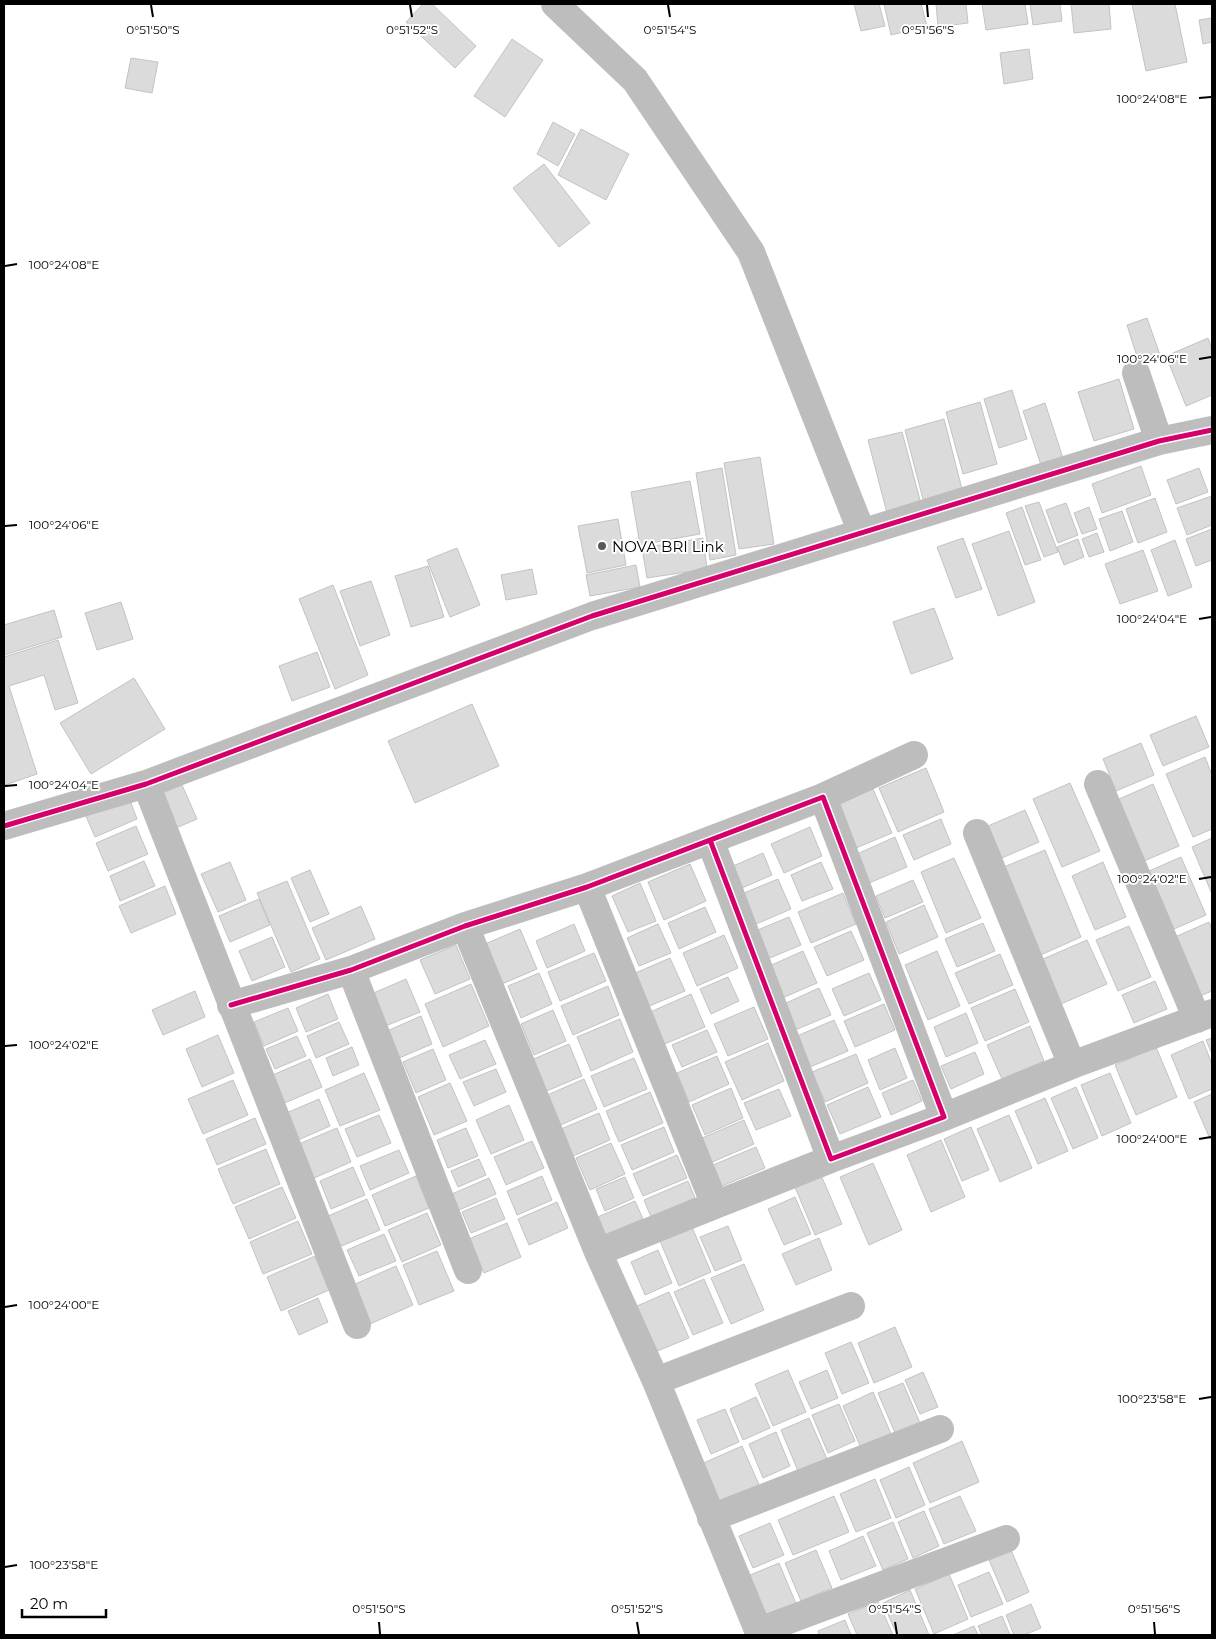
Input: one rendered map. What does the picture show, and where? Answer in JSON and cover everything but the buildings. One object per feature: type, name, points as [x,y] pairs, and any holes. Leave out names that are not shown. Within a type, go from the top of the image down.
[{"type":"street","points":[[555,4],[636,80],[751,252],[862,533]]},
{"type":"street","points":[[1136,373],[1159,441]]},
{"type":"street","points":[[4,826],[146,784],[592,616],[1159,441],[1212,431]]},
{"type":"street","points":[[231,1005],[351,970],[465,926],[587,887],[823,797],[914,755]]},
{"type":"street","points":[[146,784],[356,1325]]},
{"type":"street","points":[[598,1252],[1072,1065],[1204,1016],[1098,784]]},
{"type":"street","points":[[823,797],[944,1117]]},
{"type":"street","points":[[977,833],[1072,1065]]},
{"type":"street","points":[[710,840],[831,1159]]},
{"type":"street","points":[[587,887],[716,1205]]},
{"type":"street","points":[[465,926],[598,1252],[656,1381],[760,1633],[1006,1539]]},
{"type":"street","points":[[351,970],[468,1270]]},
{"type":"street","points":[[656,1381],[851,1306]]},
{"type":"street","points":[[712,1518],[940,1429]]},
{"type":"cycle path","points":[[4,826],[146,784],[592,616],[1159,441],[1212,430]]},
{"type":"cycle path","points":[[231,1005],[351,970],[465,926],[587,887],[823,797],[944,1117],[831,1159],[710,840]]},
{"type":"place","name":"NOVA BRI Link","points":[[602,546]]}]
